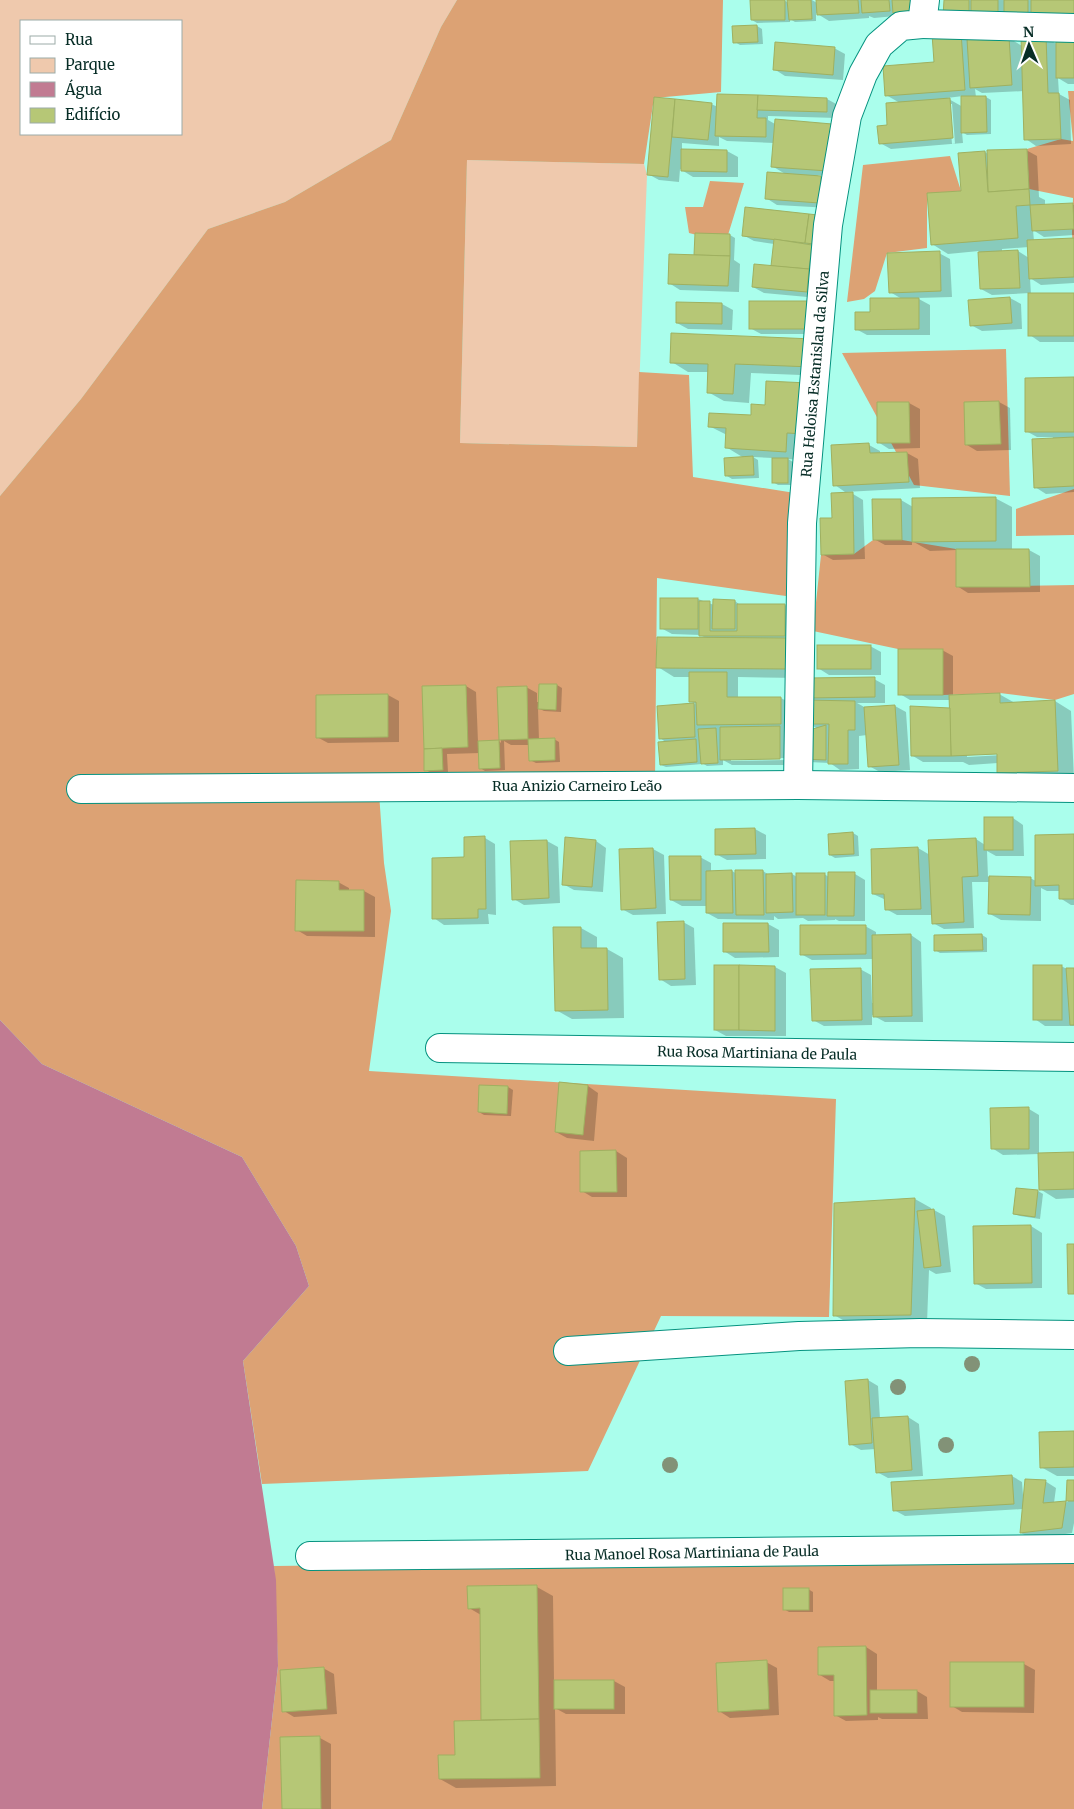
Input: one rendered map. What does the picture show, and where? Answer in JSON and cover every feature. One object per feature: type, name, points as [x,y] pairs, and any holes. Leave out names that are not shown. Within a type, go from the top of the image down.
[{"type":"street","name":"Rua Heloisa Estanislau da Silva","points":[[798,785],[802,523],[828,225],[847,116],[878,45],[901,26],[923,12],[1074,28]]},
{"type":"street","name":"Rua Anizio Carneiro Leão","points":[[81,789],[798,785],[1074,788]]},
{"type":"street","name":"Rua Rosa Martiniana de Paula","points":[[440,1048],[1074,1057]]},
{"type":"street","points":[[568,1350],[799,1336],[920,1334],[1074,1335]]},
{"type":"street","name":"Rua Manoel Rosa Martiniana de Paula","points":[[310,1556],[1074,1549]]},
{"type":"green space","points":[[0,0],[457,0],[441,27],[391,140],[285,202],[208,229],[81,399],[0,496]]},
{"type":"green space","points":[[467,160],[644,164],[647,175],[637,447],[460,443]]},
{"type":"shaded area","points":[[457,0],[723,0],[721,92],[654,98],[644,164],[467,160],[460,443],[637,447],[639,372],[689,375],[693,477],[795,493],[786,596],[657,578],[655,781],[378,779],[384,863],[391,911],[369,1071],[836,1099],[829,1317],[661,1316],[588,1471],[262,1484],[243,1361],[309,1286],[296,1246],[242,1157],[42,1064],[0,1020],[0,496],[81,399],[208,229],[285,202],[391,140],[441,27]]},
{"type":"shaded area","points":[[1068,91],[1074,91],[1074,266],[1072,233],[1073,198],[1029,189],[1027,149],[1061,139],[1073,141]]},
{"type":"shaded area","points":[[950,156],[961,191],[927,194],[927,248],[887,253],[875,291],[864,299],[847,302],[863,165]]},
{"type":"shaded area","points":[[710,181],[744,183],[728,235],[701,236],[689,233],[685,207],[703,207]]},
{"type":"shaded area","points":[[1006,349],[1010,496],[914,485],[842,353]]},
{"type":"shaded area","points":[[1074,489],[1074,535],[1016,536],[1016,509]]},
{"type":"shaded area","points":[[873,540],[902,540],[956,549],[956,587],[1074,585],[1074,694],[1055,700],[1000,693],[943,695],[898,649],[813,631],[821,555],[854,554]]},
{"type":"shaded area","points":[[1074,1557],[1074,1809],[262,1809],[278,1666],[274,1566]]},
{"type":"water","points":[[0,1020],[42,1064],[242,1157],[296,1246],[309,1286],[243,1361],[276,1580],[278,1666],[262,1809],[0,1809]]},
{"type":"building","points":[[750,0],[785,0],[785,20],[751,20]]},
{"type":"building","points":[[787,0],[811,0],[812,19],[789,20]]},
{"type":"building","points":[[816,0],[858,0],[859,13],[817,15]]},
{"type":"building","points":[[861,0],[889,0],[890,11],[862,13]]},
{"type":"building","points":[[892,0],[911,0],[912,11],[893,13]]},
{"type":"building","points":[[944,0],[969,0],[969,16],[943,16]]},
{"type":"building","points":[[971,0],[998,0],[998,17],[971,17]]},
{"type":"building","points":[[1004,0],[1028,0],[1028,17],[1004,17]]},
{"type":"building","points":[[1031,0],[1074,0],[1074,19],[1031,20]]},
{"type":"building","points":[[757,25],[758,42],[733,43],[732,26]]},
{"type":"building","points":[[961,32],[965,90],[885,96],[883,66],[934,62],[932,34]]},
{"type":"building","points":[[1046,36],[1048,93],[1059,93],[1061,139],[1024,140],[1021,37]]},
{"type":"building","points":[[1009,37],[1012,85],[970,88],[967,39]]},
{"type":"building","points":[[1056,39],[1074,39],[1074,78],[1056,78]]},
{"type":"building","points":[[775,42],[835,47],[833,75],[773,70]]},
{"type":"building","points":[[717,94],[758,95],[757,118],[766,118],[766,137],[715,136]]},
{"type":"building","points":[[758,95],[827,98],[827,112],[757,110]]},
{"type":"building","points":[[961,96],[986,96],[987,132],[961,133]]},
{"type":"building","points":[[654,97],[675,99],[668,177],[647,175]]},
{"type":"building","points":[[950,98],[953,138],[879,144],[877,126],[887,125],[886,103]]},
{"type":"building","points":[[675,99],[712,103],[708,140],[672,137]]},
{"type":"building","points":[[775,119],[832,124],[828,171],[771,167]]},
{"type":"building","points":[[681,149],[727,150],[727,172],[681,171]]},
{"type":"building","points":[[1027,149],[1029,189],[988,192],[987,150]]},
{"type":"building","points":[[985,151],[988,192],[1029,189],[1030,205],[1016,206],[1018,238],[931,245],[927,193],[961,191],[958,153]]},
{"type":"building","points":[[767,172],[821,176],[819,203],[765,199]]},
{"type":"building","points":[[1073,203],[1074,229],[1032,231],[1030,205]]},
{"type":"building","points":[[745,207],[809,214],[805,243],[742,236]]},
{"type":"building","points":[[809,214],[826,216],[823,245],[805,243]]},
{"type":"building","points":[[695,233],[730,234],[730,256],[694,255]]},
{"type":"building","points":[[1074,238],[1074,277],[1029,279],[1027,240]]},
{"type":"building","points":[[774,239],[812,245],[809,269],[771,266]]},
{"type":"building","points":[[1018,250],[1020,288],[980,289],[978,252]]},
{"type":"building","points":[[940,251],[941,291],[889,293],[887,253]]},
{"type":"building","points":[[669,254],[730,256],[728,286],[668,284]]},
{"type":"building","points":[[754,264],[809,269],[807,292],[752,287]]},
{"type":"building","points":[[1028,293],[1074,293],[1074,336],[1028,336]]},
{"type":"building","points":[[1010,297],[1012,323],[970,326],[968,300]]},
{"type":"building","points":[[870,298],[919,298],[919,329],[855,330],[855,312],[870,312]]},
{"type":"building","points":[[749,301],[814,301],[814,329],[749,329]]},
{"type":"building","points":[[676,302],[722,303],[722,324],[676,323]]},
{"type":"building","points":[[671,333],[813,339],[812,367],[735,364],[733,394],[707,393],[708,364],[670,363]]},
{"type":"building","points":[[1074,377],[1074,432],[1025,432],[1025,378]]},
{"type":"building","points":[[766,381],[808,383],[805,434],[787,433],[786,452],[725,448],[726,428],[708,427],[709,413],[751,415],[751,404],[765,405]]},
{"type":"building","points":[[999,401],[1001,444],[965,445],[964,402]]},
{"type":"building","points":[[877,402],[909,402],[910,443],[877,443]]},
{"type":"building","points":[[1074,437],[1074,486],[1034,488],[1032,439]]},
{"type":"building","points":[[869,443],[870,453],[907,452],[909,482],[833,486],[831,445]]},
{"type":"building","points":[[753,456],[754,475],[725,476],[724,458]]},
{"type":"building","points":[[772,458],[788,458],[788,483],[772,483]]},
{"type":"building","points":[[853,492],[854,554],[821,555],[820,518],[832,518],[831,493]]},
{"type":"building","points":[[996,497],[996,541],[912,542],[912,498]]},
{"type":"building","points":[[872,499],[901,499],[902,540],[873,540]]},
{"type":"building","points":[[956,549],[1029,549],[1030,587],[956,587]]},
{"type":"building","points":[[660,598],[698,598],[698,629],[660,629]]},
{"type":"building","points":[[713,599],[735,600],[735,629],[712,629]]},
{"type":"building","points":[[699,601],[710,601],[710,631],[737,631],[737,604],[785,604],[785,636],[699,636]]},
{"type":"building","points":[[657,637],[786,638],[786,669],[656,668]]},
{"type":"building","points":[[817,645],[871,645],[871,669],[817,669]]},
{"type":"building","points":[[898,649],[943,649],[943,695],[898,695]]},
{"type":"building","points":[[689,672],[727,672],[727,697],[781,697],[781,724],[697,725],[696,702],[689,702]]},
{"type":"building","points":[[875,677],[875,697],[809,698],[809,678]]},
{"type":"building","points":[[539,684],[557,684],[556,710],[538,709]]},
{"type":"building","points":[[466,685],[468,747],[424,749],[422,686]]},
{"type":"building","points":[[527,686],[528,739],[499,740],[497,687]]},
{"type":"building","points":[[1000,693],[1000,703],[1055,700],[1058,771],[997,773],[997,754],[951,756],[949,695]]},
{"type":"building","points":[[388,694],[388,737],[316,738],[316,695]]},
{"type":"building","points":[[807,700],[855,701],[855,730],[848,730],[848,764],[828,764],[829,724],[807,724]]},
{"type":"building","points":[[694,703],[695,737],[659,739],[657,706]]},
{"type":"building","points":[[895,705],[899,765],[868,767],[864,707]]},
{"type":"building","points":[[910,706],[950,708],[951,756],[911,756]]},
{"type":"building","points":[[826,725],[826,760],[802,759],[803,732]]},
{"type":"building","points":[[780,726],[780,759],[720,760],[720,727]]},
{"type":"building","points":[[716,728],[718,763],[701,764],[698,729]]},
{"type":"building","points":[[555,738],[555,760],[529,761],[528,739]]},
{"type":"building","points":[[696,739],[697,762],[660,765],[658,742]]},
{"type":"building","points":[[499,740],[500,768],[479,769],[478,741]]},
{"type":"building","points":[[442,748],[443,770],[424,771],[424,749]]},
{"type":"building","points":[[984,817],[1013,817],[1013,850],[984,850]]},
{"type":"building","points":[[755,828],[756,854],[715,855],[715,829]]},
{"type":"building","points":[[853,832],[854,854],[829,855],[828,834]]},
{"type":"building","points":[[1074,834],[1074,899],[1059,899],[1059,885],[1035,886],[1035,835]]},
{"type":"building","points":[[485,836],[486,909],[478,909],[478,918],[432,919],[432,858],[464,857],[464,837]]},
{"type":"building","points":[[565,837],[596,840],[592,887],[562,885]]},
{"type":"building","points":[[976,838],[978,876],[962,877],[964,922],[932,924],[928,840]]},
{"type":"building","points":[[547,840],[549,898],[512,900],[510,841]]},
{"type":"building","points":[[918,847],[921,909],[885,910],[884,894],[872,894],[871,849]]},
{"type":"building","points":[[653,848],[656,908],[621,910],[619,849]]},
{"type":"building","points":[[669,856],[701,856],[701,900],[670,900]]},
{"type":"building","points":[[732,870],[733,913],[706,913],[706,871]]},
{"type":"building","points":[[735,870],[763,870],[764,915],[736,915]]},
{"type":"building","points":[[828,872],[855,872],[854,916],[827,916]]},
{"type":"building","points":[[792,873],[793,912],[766,913],[766,874]]},
{"type":"building","points":[[796,873],[825,873],[825,915],[796,915]]},
{"type":"building","points":[[989,876],[1031,877],[1030,915],[988,914]]},
{"type":"building","points":[[296,880],[339,881],[339,890],[364,890],[364,931],[295,931]]},
{"type":"building","points":[[684,921],[685,979],[659,980],[657,922]]},
{"type":"building","points":[[723,923],[768,923],[769,952],[723,952]]},
{"type":"building","points":[[800,925],[866,925],[866,954],[800,955]]},
{"type":"building","points":[[553,927],[581,927],[581,948],[607,948],[608,1010],[555,1011]]},
{"type":"building","points":[[911,934],[912,1016],[873,1017],[872,935]]},
{"type":"building","points":[[982,934],[983,950],[934,951],[934,935]]},
{"type":"building","points":[[714,965],[739,965],[739,1030],[714,1030]]},
{"type":"building","points":[[739,965],[775,966],[775,1031],[739,1030]]},
{"type":"building","points":[[1033,965],[1062,965],[1062,1020],[1033,1020]]},
{"type":"building","points":[[861,968],[862,1020],[812,1021],[810,969]]},
{"type":"building","points":[[1066,968],[1074,968],[1074,1025],[1070,1025]]},
{"type":"building","points":[[559,1082],[588,1085],[583,1135],[555,1132]]},
{"type":"building","points":[[479,1085],[508,1086],[507,1114],[478,1112]]},
{"type":"building","points":[[1029,1107],[1029,1149],[991,1149],[990,1108]]},
{"type":"building","points":[[616,1150],[617,1192],[580,1192],[580,1151]]},
{"type":"building","points":[[1074,1152],[1074,1189],[1039,1190],[1038,1153]]},
{"type":"building","points":[[1016,1188],[1038,1190],[1035,1217],[1013,1214]]},
{"type":"building","points":[[915,1198],[911,1315],[833,1316],[834,1203]]},
{"type":"building","points":[[934,1209],[941,1266],[924,1268],[917,1211]]},
{"type":"building","points":[[1031,1225],[1032,1283],[974,1284],[973,1226]]},
{"type":"building","points":[[1067,1244],[1074,1244],[1074,1294],[1068,1294]]},
{"type":"building","points":[[868,1379],[872,1443],[849,1445],[845,1381]]},
{"type":"building","points":[[908,1416],[912,1470],[876,1473],[872,1418]]},
{"type":"building","points":[[1074,1431],[1074,1467],[1040,1468],[1039,1432]]},
{"type":"building","points":[[1012,1475],[1014,1504],[893,1511],[891,1482]]},
{"type":"building","points":[[1025,1479],[1046,1480],[1043,1503],[1066,1501],[1062,1528],[1020,1533]]},
{"type":"building","points":[[1067,1480],[1074,1480],[1074,1501],[1066,1501]]},
{"type":"building","points":[[537,1585],[539,1719],[481,1720],[480,1608],[468,1609],[467,1586]]},
{"type":"building","points":[[783,1588],[809,1588],[809,1610],[783,1610]]},
{"type":"building","points":[[866,1646],[867,1715],[834,1716],[834,1675],[818,1675],[818,1647]]},
{"type":"building","points":[[767,1660],[769,1709],[718,1712],[716,1663]]},
{"type":"building","points":[[950,1662],[1024,1662],[1024,1707],[950,1707]]},
{"type":"building","points":[[324,1667],[327,1709],[282,1712],[280,1670]]},
{"type":"building","points":[[554,1680],[614,1680],[614,1709],[554,1709]]},
{"type":"building","points":[[870,1690],[917,1690],[917,1713],[870,1713]]},
{"type":"building","points":[[539,1719],[540,1778],[439,1779],[438,1755],[455,1755],[454,1721]]},
{"type":"building","points":[[320,1736],[321,1809],[282,1809],[280,1737]]}]
